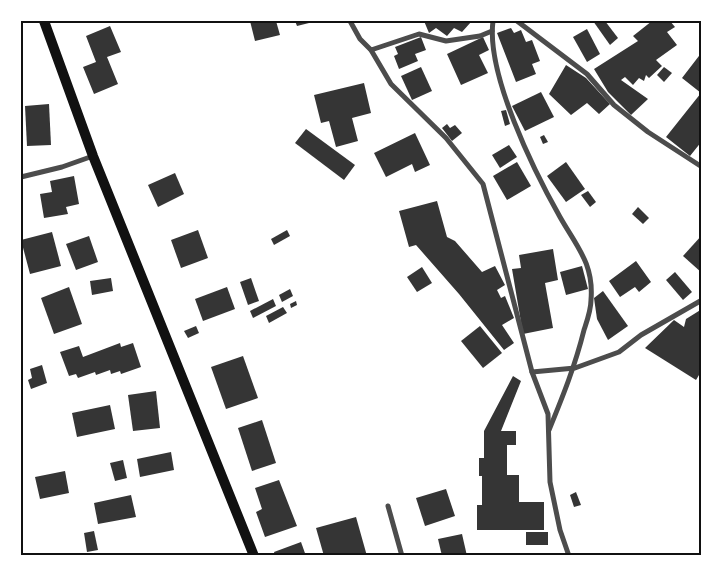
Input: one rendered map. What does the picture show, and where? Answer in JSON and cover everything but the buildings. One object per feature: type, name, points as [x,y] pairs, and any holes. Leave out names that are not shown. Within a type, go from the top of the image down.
[{"type":"main road","points":[[44,21],[93,156],[254,556]]},
{"type":"street","points":[[350,21],[360,39],[371,50],[391,84],[446,138],[483,184],[532,372],[548,414],[550,482],[560,530],[568,556]]},
{"type":"street","points":[[494,21],[492,31],[497,64],[512,113],[543,184],[589,266],[592,301],[575,368],[549,430]]},
{"type":"street","points":[[517,21],[587,74],[614,105],[648,132],[702,168]]},
{"type":"street","points":[[371,50],[419,34],[446,41],[480,36],[492,31]]},
{"type":"street","points":[[21,177],[62,167],[93,156]]},
{"type":"street","points":[[532,372],[575,368],[620,352],[649,330],[702,300]]},
{"type":"street","points":[[388,506],[402,556]]}]
